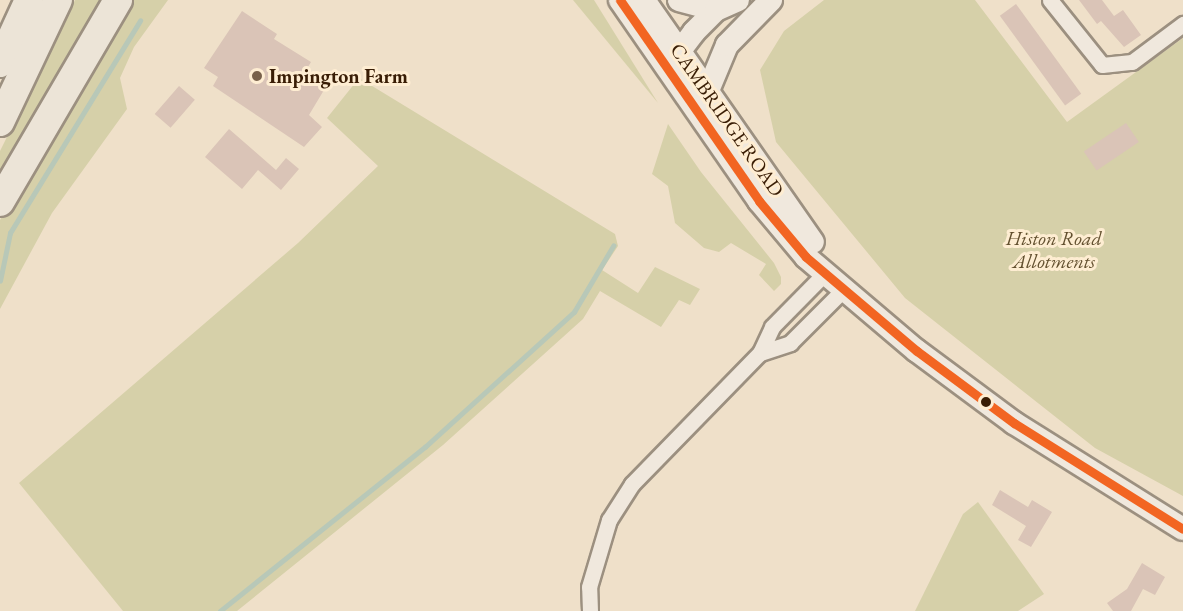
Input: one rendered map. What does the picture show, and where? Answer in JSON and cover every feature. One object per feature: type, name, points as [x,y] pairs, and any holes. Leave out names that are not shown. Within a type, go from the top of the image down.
[{"type":"highway","points":[[0,63],[29,0]]},
{"type":"highway","points":[[0,122],[58,0]]},
{"type":"highway","points":[[0,202],[118,0]]},
{"type":"main road","name":"CAMBRIDGE ROAD","points":[[620,0],[656,52],[699,99],[759,201],[806,257],[917,351],[1014,423],[1178,526]]},
{"type":"main road","name":"CAMBRIDGE ROAD","points":[[644,0],[679,52]]},
{"type":"main road","points":[[680,0],[716,10]]},
{"type":"main road","points":[[738,0],[716,10],[679,52],[680,72],[699,99],[727,45],[771,0]]},
{"type":"main road","points":[[656,52],[679,52],[727,45]]},
{"type":"street","points":[[1050,0],[1102,65],[1132,62],[1183,24]]},
{"type":"street","points":[[591,611],[589,587],[609,520],[632,484],[760,353],[772,327],[826,272]]},
{"type":"street","points":[[760,353],[790,343],[844,289]]},
{"type":"green space","points":[[75,0],[105,0],[0,178],[0,151]]},
{"type":"green space","points":[[130,0],[168,0],[134,47],[120,78],[127,109],[52,213],[0,309],[0,220]]},
{"type":"green space","points":[[573,0],[594,0],[658,103]]},
{"type":"green space","name":"Histon Road Allotments","points":[[824,0],[975,0],[1067,122],[1183,38],[1183,496],[1095,448],[905,298],[776,142],[760,70],[784,31]]},
{"type":"green space","points":[[359,78],[615,234],[618,246],[602,270],[638,293],[655,267],[700,289],[690,305],[679,300],[661,327],[600,291],[583,319],[443,445],[237,611],[123,611],[19,483],[298,243],[378,166],[327,118]]},
{"type":"green space","points":[[668,124],[701,172],[774,263],[781,277],[781,284],[774,291],[759,275],[766,264],[731,243],[719,252],[704,248],[675,223],[668,186],[652,174]]},
{"type":"green space","points":[[978,502],[1044,594],[1018,611],[915,611],[963,514]]},
{"type":"building","points":[[1079,0],[1102,0],[1114,16],[1123,10],[1141,35],[1124,47],[1101,21],[1097,24]]},
{"type":"building","points":[[1016,4],[1081,94],[1065,106],[1000,16]]},
{"type":"building","points":[[242,11],[277,34],[274,39],[311,62],[305,72],[327,85],[309,115],[322,127],[304,147],[213,86],[218,77],[204,68]]},
{"type":"building","points":[[179,86],[195,100],[171,128],[155,114]]},
{"type":"building","points":[[1126,123],[1139,142],[1097,171],[1084,152]]},
{"type":"building","points":[[229,129],[276,170],[286,158],[299,169],[281,190],[258,170],[242,189],[205,157]]},
{"type":"building","points":[[1000,490],[1028,507],[1032,500],[1052,512],[1031,547],[1018,540],[1026,526],[992,505]]},
{"type":"building","points":[[1142,563],[1165,577],[1155,595],[1143,589],[1131,611],[1113,611],[1107,603],[1127,589]]},
{"type":"waterway","points":[[0,281],[10,233],[140,21]]},
{"type":"waterway","points":[[220,611],[425,447],[574,312],[613,246]]},
{"type":"transit line","points":[[620,0],[759,201],[806,257],[917,351],[1014,423],[1183,529]]},
{"type":"place","name":"Impington Farm","points":[[257,76]]}]
